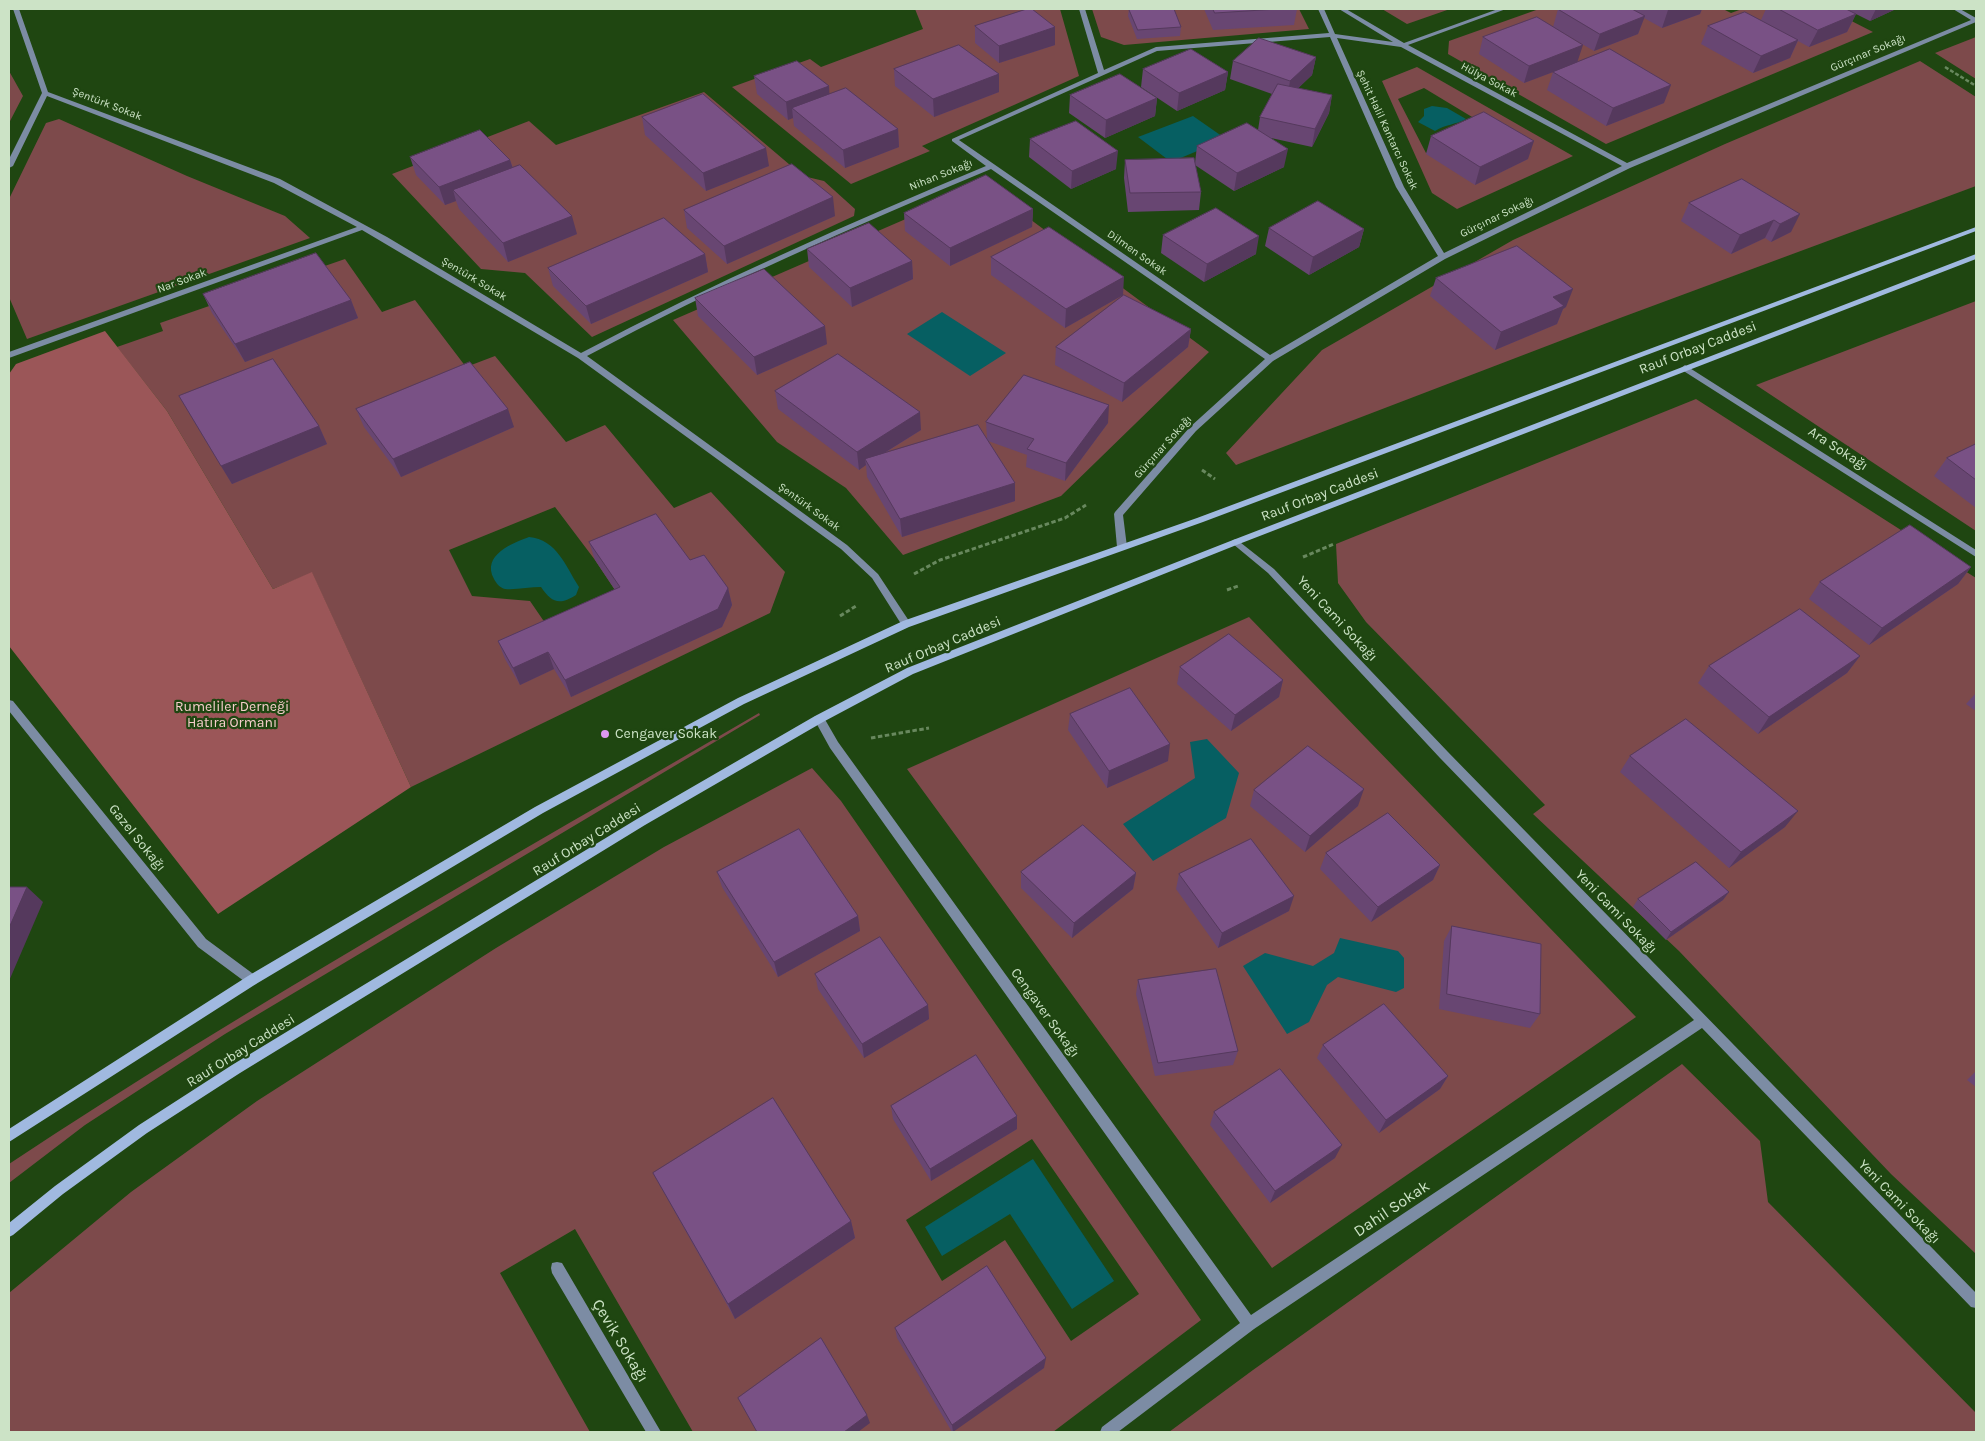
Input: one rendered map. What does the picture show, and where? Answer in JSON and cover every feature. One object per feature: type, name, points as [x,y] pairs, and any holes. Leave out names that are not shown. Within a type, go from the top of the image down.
[{"type":"street","points":[[9,166],[45,92],[16,9]]},
{"type":"street","points":[[1082,9],[1102,74]]},
{"type":"street","name":"Şehit Halil Kantarcı Sokak","points":[[1321,9],[1400,187],[1442,257]]},
{"type":"street","name":"Hülya Sokak","points":[[1342,9],[1403,45],[1627,166]]},
{"type":"street","points":[[1403,45],[1503,9]]},
{"type":"street","points":[[1956,9],[1976,20]]},
{"type":"street","name":"Gürçınar Sokağı","points":[[1122,547],[1118,514],[1193,429],[1270,359],[1442,257],[1627,166],[1976,20]]},
{"type":"street","name":"Nihan Sokağı","points":[[992,166],[954,140],[1156,49],[1331,35],[1403,45]]},
{"type":"street","name":"Şentürk Sokak","points":[[45,92],[277,181],[362,228],[581,356],[844,546],[875,576],[906,624]]},
{"type":"street","name":"Nihan Sokağı","points":[[581,356],[655,316],[875,215],[992,166]]},
{"type":"street","name":"Dilmen Sokak","points":[[992,166],[1270,359]]},
{"type":"street","name":"Nar Sokak","points":[[9,355],[362,228]]},
{"type":"street","name":"Rauf Orbay Caddesi","points":[[9,1136],[252,980],[539,810],[741,701],[906,624],[1122,547],[1976,229]]},
{"type":"street","name":"Rauf Orbay Caddesi","points":[[9,1231],[59,1190],[142,1129],[236,1069],[641,822],[819,718],[910,671],[1236,542],[1976,256]]},
{"type":"street","name":"Ara Sokağı","points":[[1685,368],[1976,554]]},
{"type":"street","name":"Yeni Cami Sokağı","points":[[1236,542],[1271,571],[1444,755],[1976,1302]]},
{"type":"street","name":"Gazel Sokağı","points":[[9,704],[202,943],[252,980]]},
{"type":"street","name":"Cengaver Sokağı","points":[[819,718],[840,753],[1249,1324]]},
{"type":"street","name":"Dahil Sokak","points":[[1107,1432],[1249,1324],[1702,1022]]},
{"type":"street","name":"Çevik Sokağı","points":[[557,1268],[654,1432]]},
{"type":"path","points":[[940,560],[1065,518],[1090,503]]},
{"type":"shaded area","points":[[915,9],[1060,9],[1079,76],[922,146],[930,151],[851,184],[732,87],[810,59],[821,67],[923,29]]},
{"type":"shaded area","points":[[1092,9],[1299,9],[1309,29],[1124,45],[1101,37]]},
{"type":"shaded area","points":[[1382,9],[1450,9],[1407,24]]},
{"type":"shaded area","points":[[1539,9],[1723,9],[1731,13],[1742,9],[1828,9],[1873,32],[1606,144],[1448,54],[1449,41]]},
{"type":"shaded area","points":[[1976,37],[1976,79],[1935,53]]},
{"type":"shaded area","points":[[1920,61],[1976,97],[1976,186],[1620,318],[1236,465],[1226,453],[1322,350],[1513,240],[1725,144]]},
{"type":"shaded area","points":[[1417,67],[1573,156],[1457,209],[1432,193],[1382,81]],"holes":[[[1424,88],[1487,126],[1426,153],[1398,99]]]},
{"type":"shaded area","points":[[9,71],[23,96],[9,123]]},
{"type":"shaded area","points":[[704,92],[803,176],[824,181],[855,209],[854,216],[592,337],[525,273],[481,269],[392,174],[529,121],[556,145]]},
{"type":"shaded area","points":[[59,119],[187,176],[285,216],[310,238],[27,339],[9,297],[9,199],[46,123]]},
{"type":"shaded area","points":[[984,185],[1209,352],[1061,496],[903,555],[846,488],[777,442],[673,320]]},
{"type":"shaded area","points":[[345,259],[382,312],[415,300],[466,367],[495,356],[566,442],[605,425],[674,508],[711,492],[785,572],[770,613],[411,787],[312,573],[273,589],[167,411],[117,347],[163,331],[160,323]],"holes":[[[555,507],[595,560],[625,605],[554,636],[530,601],[472,596],[449,550]]]},
{"type":"shaded area","points":[[1976,301],[1976,531],[1756,385]]},
{"type":"shaded area","points":[[1696,399],[1976,578],[1976,1254],[1891,1174],[1679,951],[1533,814],[1545,805],[1366,622],[1338,583],[1336,544]]},
{"type":"shaded area","points":[[1249,617],[1636,1017],[1272,1268],[907,769]]},
{"type":"shaded area","points":[[759,713],[760,715],[225,1034],[85,1125],[9,1183],[9,1164],[193,1046],[381,933]]},
{"type":"shaded area","points":[[812,768],[841,801],[1201,1320],[1053,1432],[693,1432],[575,1229],[500,1273],[590,1432],[9,1432],[9,1293],[131,1192],[257,1101],[496,948],[664,847]],"holes":[[[1032,1139],[1139,1294],[1071,1341],[1005,1240],[942,1281],[906,1220]]]},
{"type":"shaded area","points":[[1682,1064],[1760,1141],[1768,1202],[1976,1413],[1976,1432],[1169,1432],[1253,1370]]},
{"type":"green space","name":"Rumeliler Derneği Hatıra Ormanı","points":[[105,331],[167,411],[273,589],[312,572],[411,787],[218,914],[9,646],[9,374],[16,364]]},
{"type":"water","points":[[1432,106],[1447,108],[1466,119],[1435,131],[1418,122],[1424,116],[1424,109]]},
{"type":"water","points":[[1193,116],[1226,139],[1171,162],[1138,137]]},
{"type":"water","points":[[942,312],[1006,353],[970,376],[907,334]]},
{"type":"water","points":[[529,537],[547,543],[559,555],[579,587],[576,595],[565,600],[556,601],[548,596],[541,587],[505,589],[497,584],[491,571],[495,557],[507,547]]},
{"type":"water","points":[[1207,739],[1239,773],[1226,818],[1153,861],[1123,824],[1195,778],[1190,742]]},
{"type":"water","points":[[1340,938],[1398,951],[1404,958],[1404,988],[1396,992],[1338,977],[1327,985],[1309,1022],[1287,1034],[1243,966],[1265,953],[1313,966],[1334,953]]},
{"type":"water","points":[[1033,1159],[1114,1281],[1072,1309],[1010,1214],[942,1256],[925,1227]]},
{"type":"building","points":[[1032,9],[1055,27],[999,46],[975,26]]},
{"type":"building","points":[[1129,9],[1174,9],[1181,27],[1138,30]]},
{"type":"building","points":[[1213,9],[1278,9],[1215,13]]},
{"type":"building","points":[[1558,9],[1632,9],[1645,16],[1600,34]]},
{"type":"building","points":[[1779,9],[1846,9],[1856,14],[1818,30]]},
{"type":"building","points":[[1745,12],[1798,40],[1761,56],[1708,26]]},
{"type":"building","points":[[1537,17],[1583,45],[1529,66],[1483,37]]},
{"type":"building","points":[[1259,38],[1316,57],[1290,81],[1233,61]]},
{"type":"building","points":[[959,45],[999,74],[933,99],[894,69]]},
{"type":"building","points":[[1191,49],[1228,72],[1179,93],[1143,69]]},
{"type":"building","points":[[1610,49],[1671,85],[1613,108],[1553,72]]},
{"type":"building","points":[[797,61],[829,86],[786,102],[754,76]]},
{"type":"building","points":[[1120,74],[1157,98],[1106,120],[1070,95]]},
{"type":"building","points":[[1278,84],[1332,95],[1315,129],[1260,117]]},
{"type":"building","points":[[846,88],[898,129],[843,150],[792,108]]},
{"type":"building","points":[[703,94],[766,148],[703,173],[642,117]]},
{"type":"building","points":[[1484,112],[1534,141],[1480,167],[1431,136]]},
{"type":"building","points":[[1076,121],[1118,151],[1072,171],[1030,139]]},
{"type":"building","points":[[1247,123],[1288,149],[1237,173],[1197,146]]},
{"type":"building","points":[[480,130],[510,160],[439,187],[410,157]]},
{"type":"building","points":[[1194,158],[1201,192],[1130,193],[1125,160]]},
{"type":"building","points":[[792,164],[833,197],[724,246],[684,210]]},
{"type":"building","points":[[520,165],[572,216],[503,243],[453,190]]},
{"type":"building","points":[[986,175],[1033,209],[950,248],[904,213]]},
{"type":"building","points":[[1742,179],[1800,214],[1780,224],[1774,220],[1740,235],[1689,203]]},
{"type":"building","points":[[1318,201],[1364,229],[1313,257],[1269,228]]},
{"type":"building","points":[[1216,208],[1259,236],[1207,264],[1163,235]]},
{"type":"building","points":[[664,218],[705,254],[586,306],[548,268]]},
{"type":"building","points":[[869,223],[912,261],[850,288],[807,249]]},
{"type":"building","points":[[1049,227],[1124,277],[1066,309],[991,257]]},
{"type":"building","points":[[1517,246],[1573,289],[1553,297],[1564,306],[1501,332],[1436,278]]},
{"type":"building","points":[[316,253],[351,300],[235,344],[203,294]]},
{"type":"building","points":[[764,269],[825,326],[754,357],[695,298]]},
{"type":"building","points":[[1124,295],[1191,329],[1124,383],[1056,347]]},
{"type":"building","points":[[838,354],[920,412],[857,452],[775,391]]},
{"type":"building","points":[[273,359],[319,426],[221,466],[179,396]]},
{"type":"building","points":[[470,362],[508,409],[393,459],[356,409]]},
{"type":"building","points":[[1024,375],[1109,405],[1066,463],[1027,449],[1034,439],[986,422]]},
{"type":"building","points":[[978,425],[1015,483],[900,519],[865,459]]},
{"type":"building","points":[[1976,444],[1976,480],[1947,458]]},
{"type":"building","points":[[656,514],[690,560],[704,555],[728,588],[718,609],[565,680],[548,652],[513,668],[498,641],[620,587],[589,542]]},
{"type":"building","points":[[1910,525],[1971,567],[1882,628],[1820,582]]},
{"type":"building","points":[[1800,609],[1860,656],[1769,717],[1709,666]]},
{"type":"building","points":[[1229,634],[1283,680],[1235,715],[1180,667]]},
{"type":"building","points":[[1130,688],[1170,744],[1109,771],[1070,714]]},
{"type":"building","points":[[1686,719],[1798,811],[1741,852],[1630,756]]},
{"type":"building","points":[[1308,746],[1364,789],[1310,836],[1254,790]]},
{"type":"building","points":[[1388,813],[1440,865],[1378,907],[1326,853]]},
{"type":"building","points":[[1083,825],[1136,873],[1074,923],[1021,872]]},
{"type":"building","points":[[799,829],[858,916],[774,962],[717,872]]},
{"type":"building","points":[[1251,839],[1294,896],[1222,933],[1179,874]]},
{"type":"building","points":[[1696,862],[1729,892],[1671,932],[1638,899]]},
{"type":"building","points":[[9,887],[27,887],[9,928]]},
{"type":"building","points":[[1452,926],[1541,944],[1540,1014],[1447,994]]},
{"type":"building","points":[[880,937],[928,1005],[862,1044],[815,974]]},
{"type":"building","points":[[1216,969],[1238,1051],[1158,1063],[1138,980]]},
{"type":"building","points":[[1384,1004],[1448,1076],[1386,1120],[1323,1045]]},
{"type":"building","points":[[976,1055],[1017,1116],[930,1169],[891,1106]]},
{"type":"building","points":[[1280,1069],[1342,1145],[1275,1191],[1214,1112]]},
{"type":"building","points":[[773,1098],[851,1221],[728,1304],[653,1173]]},
{"type":"building","points":[[987,1266],[1046,1358],[952,1425],[895,1328]]},
{"type":"building","points":[[821,1338],[867,1415],[844,1432],[757,1432],[738,1398]]},
{"type":"place","name":"Cengaver Sokak","points":[[605,734]]}]
